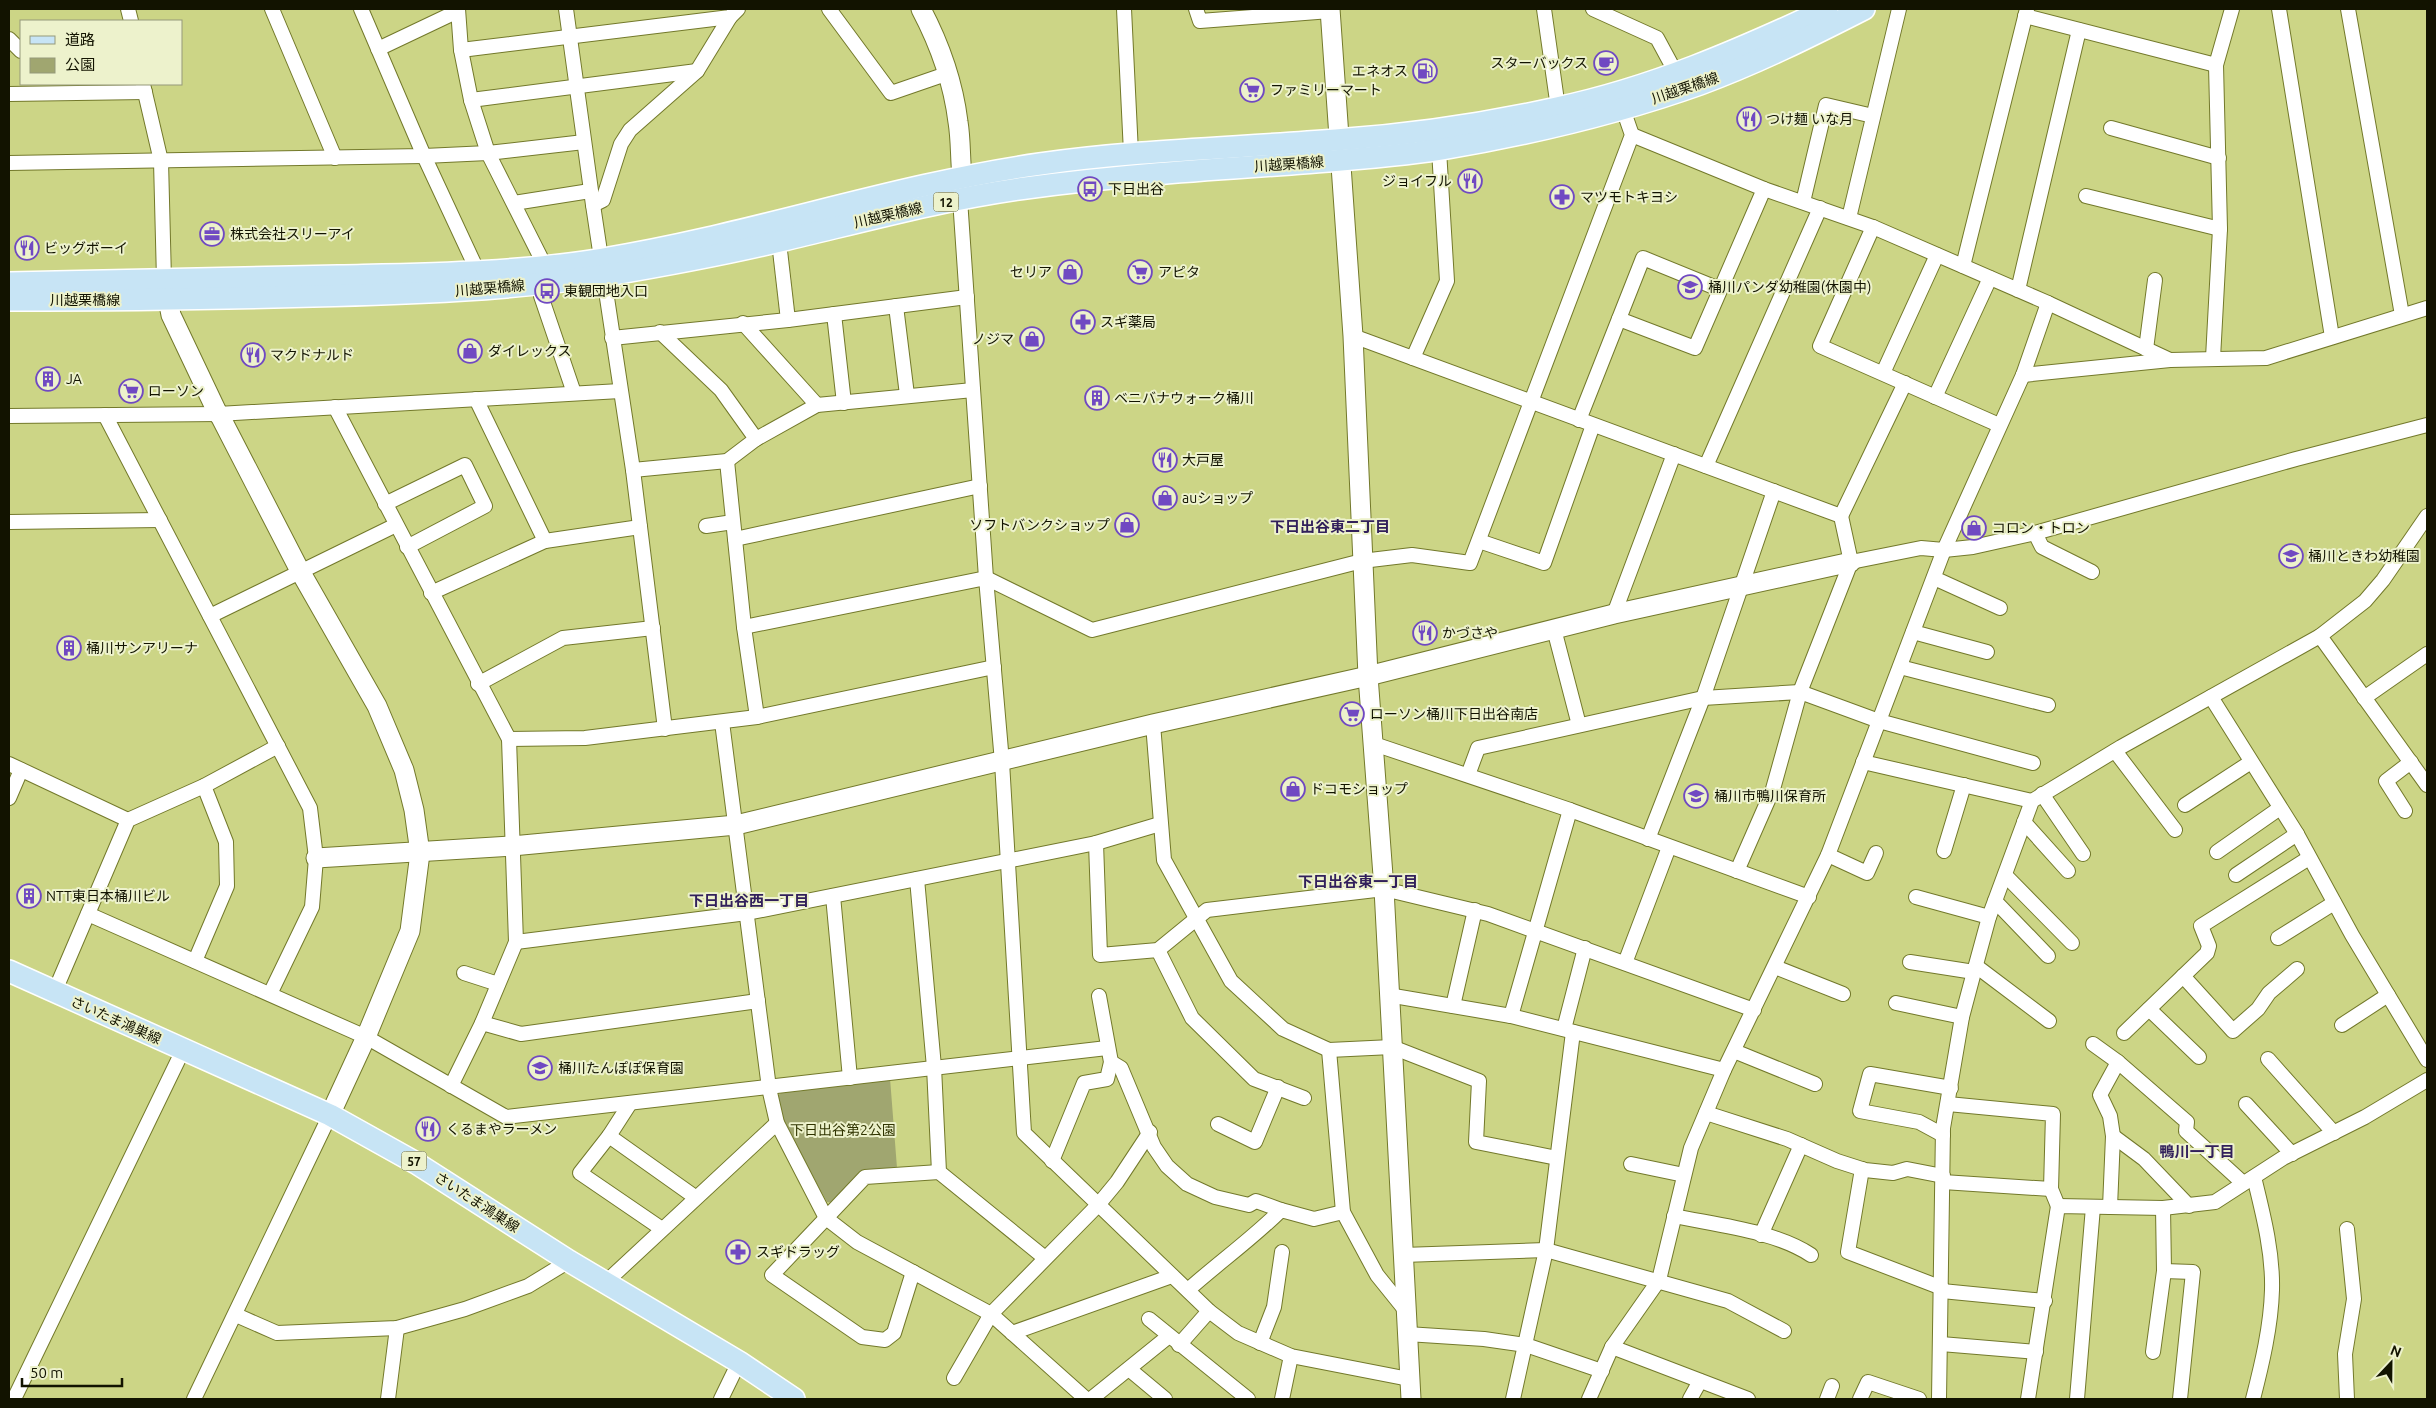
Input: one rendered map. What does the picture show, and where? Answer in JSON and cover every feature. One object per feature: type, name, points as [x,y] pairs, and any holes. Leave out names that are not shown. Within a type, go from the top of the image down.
[{"type":"main road","name":"川越栗橋線","points":[[9,283],[165,290],[437,292],[779,242],[960,199],[1020,189],[1341,150],[1439,129],[1558,108],[1676,75],[1722,57],[1827,9]]},
{"type":"main road","name":"川越栗橋線","points":[[603,267],[707,238],[962,176],[1131,153],[1439,150],[1562,126],[1702,84],[1747,65],[1864,9]]},
{"type":"main road","name":"川越栗橋線","points":[[9,300],[478,272],[543,275]]},
{"type":"main road","name":"さいたま鴻巣線","points":[[9,971],[54,993],[330,1115],[416,1163],[569,1261],[739,1362],[794,1399]]},
{"type":"street","points":[[272,9],[335,158]]},
{"type":"street","points":[[360,9],[424,156],[478,272]]},
{"type":"street","points":[[566,9],[592,205],[633,470],[665,729]]},
{"type":"street","points":[[830,9],[891,94],[949,74]]},
{"type":"street","points":[[921,9],[935,35],[949,74],[958,123],[962,176]]},
{"type":"street","points":[[1124,9],[1131,153]]},
{"type":"street","points":[[1196,9],[1200,21],[1330,10],[1353,336],[1368,676],[1384,889],[1388,995],[1411,1399]]},
{"type":"street","points":[[1544,9],[1558,108]]},
{"type":"street","points":[[1592,9],[1657,38],[1676,75]]},
{"type":"street","points":[[1849,218],[1898,9]]},
{"type":"street","points":[[2213,358],[2220,228],[2216,65],[2232,9]]},
{"type":"street","points":[[2279,9],[2332,337]]},
{"type":"street","points":[[2348,9],[2402,315]]},
{"type":"street","points":[[378,49],[458,10],[461,50],[471,100],[488,153],[514,203],[543,275],[541,296],[574,393]]},
{"type":"street","points":[[1963,266],[2026,12],[2079,30],[2216,65]]},
{"type":"street","points":[[461,50],[734,13]]},
{"type":"street","points":[[592,205],[603,200],[620,144],[630,130],[697,71],[734,13]]},
{"type":"street","points":[[2018,290],[2079,30]]},
{"type":"street","points":[[9,39],[20,50]]},
{"type":"street","points":[[471,100],[697,71]]},
{"type":"street","points":[[9,94],[24,89],[144,88],[161,161],[165,290],[171,315],[218,414],[300,571],[377,706],[404,770],[414,810],[420,854],[410,930],[366,1037],[236,1315],[194,1399]]},
{"type":"street","points":[[1803,202],[1826,105],[1873,116]]},
{"type":"street","points":[[744,627],[986,578],[1092,630],[1362,561],[1412,555],[1470,563],[1632,135],[1623,109]]},
{"type":"street","points":[[2111,128],[2219,158]]},
{"type":"street","points":[[1632,135],[1764,189],[1873,227],[2048,303],[2170,360]]},
{"type":"street","points":[[9,163],[424,156],[488,153],[584,142]]},
{"type":"street","points":[[1413,358],[1447,281],[1439,150]]},
{"type":"street","points":[[1619,318],[1695,348],[1764,189]]},
{"type":"street","points":[[514,203],[590,190]]},
{"type":"street","points":[[2086,196],[2220,228]]},
{"type":"street","points":[[960,199],[986,578],[1002,762],[1024,1133],[1172,1276],[1209,1310],[1238,1333],[1291,1356],[1409,1379]]},
{"type":"street","points":[[1706,466],[1820,208]]},
{"type":"street","points":[[1873,227],[1820,346],[1999,425]]},
{"type":"street","points":[[779,242],[788,320]]},
{"type":"street","points":[[1883,373],[1937,255]]},
{"type":"street","points":[[1579,420],[1643,258],[1719,289]]},
{"type":"street","points":[[1935,397],[1990,278]]},
{"type":"street","points":[[2146,349],[2155,280]]},
{"type":"street","points":[[612,338],[743,323],[788,320],[967,297]]},
{"type":"street","points":[[1589,1399],[1612,1348],[1659,1280],[1691,1148],[1724,1070],[1828,855],[1944,550],[2023,375],[2048,303]]},
{"type":"street","points":[[896,306],[907,395]]},
{"type":"street","points":[[2023,375],[2170,360],[2266,358],[2427,308]]},
{"type":"street","points":[[834,314],[844,403]]},
{"type":"street","points":[[743,323],[817,405]]},
{"type":"street","points":[[660,332],[721,390],[756,439]]},
{"type":"street","points":[[1353,336],[1841,516]]},
{"type":"street","points":[[1737,871],[1773,789],[1800,692],[1851,562],[1841,516],[1905,383]]},
{"type":"street","points":[[633,470],[727,460],[756,439],[817,405],[973,390]]},
{"type":"street","points":[[9,416],[218,414],[620,391]]},
{"type":"street","points":[[476,399],[545,541]]},
{"type":"street","points":[[335,407],[508,740],[516,942],[482,1023],[451,1086]]},
{"type":"street","points":[[105,415],[310,808],[316,858],[312,907],[270,994]]},
{"type":"street","points":[[1479,541],[1544,564],[1593,425]]},
{"type":"street","points":[[316,858],[420,854],[736,825],[1153,724],[1368,676],[1614,614],[1921,548],[1944,550],[1973,547],[2035,533],[2296,459],[2427,425]]},
{"type":"street","points":[[1614,614],[1674,454]]},
{"type":"street","points":[[727,460],[744,627],[757,717]]},
{"type":"street","points":[[385,504],[465,465],[485,506],[407,547]]},
{"type":"street","points":[[735,539],[980,486]]},
{"type":"street","points":[[1648,839],[1703,698],[1774,491]]},
{"type":"street","points":[[1939,1399],[1943,1135],[1962,1017],[1989,917],[2024,822],[2037,798],[2115,751],[2320,636],[2364,601],[2383,580],[2427,516]]},
{"type":"street","points":[[9,522],[160,520]]},
{"type":"street","points":[[706,526],[733,522]]},
{"type":"street","points":[[210,616],[396,525]]},
{"type":"street","points":[[431,593],[545,541],[640,528]]},
{"type":"street","points":[[2035,533],[2042,547],[2092,572]]},
{"type":"street","points":[[1934,578],[2000,608]]},
{"type":"street","points":[[478,684],[563,638],[653,628]]},
{"type":"street","points":[[1554,629],[1579,726]]},
{"type":"street","points":[[1913,632],[1987,652]]},
{"type":"street","points":[[2320,636],[2427,785]]},
{"type":"street","points":[[2364,698],[2427,654]]},
{"type":"street","points":[[508,740],[585,738],[757,717],[994,667]]},
{"type":"street","points":[[1900,667],[2048,705]]},
{"type":"street","points":[[1468,775],[1478,748],[1703,698],[1800,692],[1879,721],[2033,763]]},
{"type":"street","points":[[2211,697],[2297,834],[2334,902],[2427,1060]]},
{"type":"street","points":[[722,722],[769,1088],[777,1123],[826,1218],[857,1242],[991,1314],[1086,1399]]},
{"type":"street","points":[[1153,724],[1164,860],[1231,981],[1283,1029],[1329,1050],[1392,1047],[1478,1080],[1476,1142],[1557,1158]]},
{"type":"street","points":[[1374,744],[1570,810],[1809,896]]},
{"type":"street","points":[[54,993],[128,820],[204,786],[278,746]]},
{"type":"street","points":[[2115,751],[2175,830]]},
{"type":"street","points":[[1863,762],[1964,785],[2037,798],[2082,854]]},
{"type":"street","points":[[2185,805],[2251,762]]},
{"type":"street","points":[[2405,811],[2386,781],[2411,762]]},
{"type":"street","points":[[9,798],[15,767],[128,820]]},
{"type":"street","points":[[1944,851],[1964,785]]},
{"type":"street","points":[[196,961],[227,886],[226,842],[204,786]]},
{"type":"street","points":[[2217,852],[2280,808]]},
{"type":"street","points":[[1511,1016],[1570,810]]},
{"type":"street","points":[[2024,822],[2068,871]]},
{"type":"street","points":[[516,942],[747,913],[1096,844],[1160,824]]},
{"type":"street","points":[[2236,875],[2297,834]]},
{"type":"street","points":[[1096,844],[1100,955],[1158,950],[1207,910],[1384,889],[1475,910],[1536,930],[1754,1010]]},
{"type":"street","points":[[1624,963],[1669,847]]},
{"type":"street","points":[[1828,855],[1867,873],[1876,854]]},
{"type":"street","points":[[2124,1033],[2207,953],[2209,946],[2201,926],[2309,858]]},
{"type":"street","points":[[2005,875],[2072,943]]},
{"type":"street","points":[[917,879],[934,1067],[939,1172]]},
{"type":"street","points":[[833,896],[850,1078]]},
{"type":"street","points":[[1916,897],[1989,917]]},
{"type":"street","points":[[1995,902],[2048,956]]},
{"type":"street","points":[[2278,938],[2334,902]]},
{"type":"street","points":[[1453,1006],[1475,910]]},
{"type":"street","points":[[88,914],[366,1037],[506,1117],[629,1105],[934,1067],[1108,1048]]},
{"type":"street","points":[[1513,1399],[1546,1250],[1569,1030],[1585,948]]},
{"type":"street","points":[[1158,950],[1192,1018],[1254,1079],[1278,1086],[1304,1098]]},
{"type":"street","points":[[1910,962],[1975,969],[2049,1020]]},
{"type":"street","points":[[1775,967],[1843,994]]},
{"type":"street","points":[[2183,976],[2233,1031],[2258,1008],[2269,993],[2297,969]]},
{"type":"street","points":[[464,973],[498,984]]},
{"type":"street","points":[[1388,995],[1511,1016],[1724,1070]]},
{"type":"street","points":[[2342,1025],[2388,995]]},
{"type":"street","points":[[1052,1161],[1084,1083],[1107,1079],[1111,1062],[1100,996]]},
{"type":"street","points":[[482,1023],[521,1034],[758,1002]]},
{"type":"street","points":[[1896,1004],[1962,1017]]},
{"type":"street","points":[[2149,1009],[2199,1057]]},
{"type":"street","points":[[2093,1044],[2118,1062],[2187,1122],[2186,1131],[2248,1180],[2267,1230],[2272,1290],[2263,1360],[2254,1399]]},
{"type":"street","points":[[14,1399],[183,1050]]},
{"type":"street","points":[[1329,1050],[1343,1212],[1378,1275],[1406,1311]]},
{"type":"street","points":[[1734,1051],[1815,1084]]},
{"type":"street","points":[[2268,1059],[2334,1133]]},
{"type":"street","points":[[1111,1062],[1120,1068],[1150,1132],[1154,1147],[1167,1166],[1187,1184],[1215,1198],[1249,1206],[1256,1201],[1314,1219],[1343,1212]]},
{"type":"street","points":[[2110,1207],[2113,1136],[2110,1116],[2100,1095],[2118,1062]]},
{"type":"street","points":[[1943,1135],[1919,1122],[1860,1111],[1870,1074],[1951,1088]]},
{"type":"street","points":[[2058,1206],[2164,1208],[2215,1202],[2292,1154],[2334,1133],[2427,1080]]},
{"type":"street","points":[[1218,1124],[1255,1142],[1278,1086]]},
{"type":"street","points":[[1948,1104],[2053,1114],[2051,1189],[2058,1206],[2045,1301],[2028,1399]]},
{"type":"street","points":[[2246,1104],[2292,1154]]},
{"type":"street","points":[[629,1105],[609,1136],[580,1174],[662,1229]]},
{"type":"street","points":[[1706,1113],[1801,1145],[1837,1161],[1862,1169],[1892,1173],[1907,1169],[1943,1179],[2051,1189]]},
{"type":"street","points":[[606,1282],[777,1123]]},
{"type":"street","points":[[954,1378],[991,1314],[1098,1205],[1117,1182],[1150,1132]]},
{"type":"street","points":[[609,1136],[696,1197]]},
{"type":"street","points":[[2113,1136],[2144,1159],[2189,1206]]},
{"type":"street","points":[[1761,1235],[1801,1145]]},
{"type":"street","points":[[1631,1164],[1684,1175]]},
{"type":"street","points":[[1862,1169],[1848,1252],[1942,1289],[2045,1301]]},
{"type":"street","points":[[913,1272],[894,1333],[885,1340],[862,1337],[772,1275],[865,1177],[939,1172],[1045,1258]]},
{"type":"street","points":[[2077,1399],[2093,1207]]},
{"type":"street","points":[[2153,1352],[2164,1271],[2164,1208]]},
{"type":"street","points":[[1188,1290],[1264,1227],[1281,1210]]},
{"type":"street","points":[[1674,1216],[1761,1235],[1797,1246],[1811,1256]]},
{"type":"street","points":[[2347,1229],[2354,1299],[2345,1354],[2348,1399]]},
{"type":"street","points":[[1403,1254],[1546,1250],[1659,1280],[1728,1301],[1784,1331]]},
{"type":"street","points":[[1260,1343],[1274,1307],[1282,1252]]},
{"type":"street","points":[[236,1315],[277,1333],[398,1328],[465,1308],[528,1286],[569,1261]]},
{"type":"street","points":[[2164,1271],[2193,1272],[2180,1399]]},
{"type":"street","points":[[1012,1333],[1172,1276]]},
{"type":"street","points":[[1091,1399],[1129,1368],[1174,1340],[1209,1310]]},
{"type":"street","points":[[1149,1319],[1248,1399]]},
{"type":"street","points":[[388,1399],[398,1328]]},
{"type":"street","points":[[1407,1334],[1484,1339],[1526,1345],[1602,1371]]},
{"type":"street","points":[[1941,1344],[2036,1352]]},
{"type":"street","points":[[1612,1348],[1748,1399]]},
{"type":"street","points":[[1282,1399],[1291,1356]]},
{"type":"street","points":[[721,1399],[739,1362]]},
{"type":"street","points":[[1129,1368],[1165,1399]]},
{"type":"street","points":[[1690,1399],[1700,1381]]},
{"type":"street","points":[[1860,1399],[1868,1382],[1915,1398]]},
{"type":"street","points":[[1827,1399],[1832,1386]]},
{"type":"green space","name":"下日出谷第2公園","points":[[890,1078],[897,1168],[860,1172],[833,1203],[827,1202],[779,1114],[776,1097],[781,1093]]},
{"type":"place","name":"スターバックス","points":[[1606,63]]},
{"type":"place","name":"エネオス","points":[[1425,71]]},
{"type":"place","name":"ファミリーマート","points":[[1252,90]]},
{"type":"place","name":"つけ麺 いな月","points":[[1749,119]]},
{"type":"place","name":"ジョイフル","points":[[1470,181]]},
{"type":"place","name":"下日出谷","points":[[1090,189]]},
{"type":"place","name":"マツモトキヨシ","points":[[1562,197]]},
{"type":"place","name":"株式会社スリーアイ","points":[[212,234]]},
{"type":"place","name":"ビッグボーイ","points":[[27,248]]},
{"type":"place","name":"セリア","points":[[1070,272]]},
{"type":"place","name":"アピタ","points":[[1140,272]]},
{"type":"place","name":"桶川パンダ幼稚園(休園中)","points":[[1690,287]]},
{"type":"place","name":"東観団地入口","points":[[547,291]]},
{"type":"place","name":"スギ薬局","points":[[1083,322]]},
{"type":"place","name":"ノジマ","points":[[1032,339]]},
{"type":"place","name":"ダイレックス","points":[[470,351]]},
{"type":"place","name":"マクドナルド","points":[[253,355]]},
{"type":"place","name":"JA","points":[[48,379]]},
{"type":"place","name":"ローソン","points":[[131,391]]},
{"type":"place","name":"ベニバナウォーク桶川","points":[[1097,398]]},
{"type":"place","name":"大戸屋","points":[[1165,460]]},
{"type":"place","name":"auショップ","points":[[1165,498]]},
{"type":"place","name":"ソフトバンクショップ","points":[[1127,525]]},
{"type":"place","name":"コロン・トロン","points":[[1974,528]]},
{"type":"place","name":"桶川ときわ幼稚園","points":[[2291,556]]},
{"type":"place","name":"かづさや","points":[[1425,633]]},
{"type":"place","name":"桶川サンアリーナ","points":[[69,648]]},
{"type":"place","name":"ローソン桶川下日出谷南店","points":[[1352,714]]},
{"type":"place","name":"ドコモショップ","points":[[1293,789]]},
{"type":"place","name":"桶川市鴨川保育所","points":[[1696,796]]},
{"type":"place","name":"NTT東日本桶川ビル","points":[[29,896]]},
{"type":"place","name":"桶川たんぽぽ保育園","points":[[540,1068]]},
{"type":"place","name":"くるまやラーメン","points":[[428,1129]]},
{"type":"place","name":"スギドラッグ","points":[[738,1252]]},
{"type":"district","name":"下日出谷東二丁目","points":[[1330,526]]},
{"type":"district","name":"下日出谷東一丁目","points":[[1358,881]]},
{"type":"district","name":"下日出谷西一丁目","points":[[749,900]]},
{"type":"district","name":"鴨川一丁目","points":[[2197,1151]]}]
